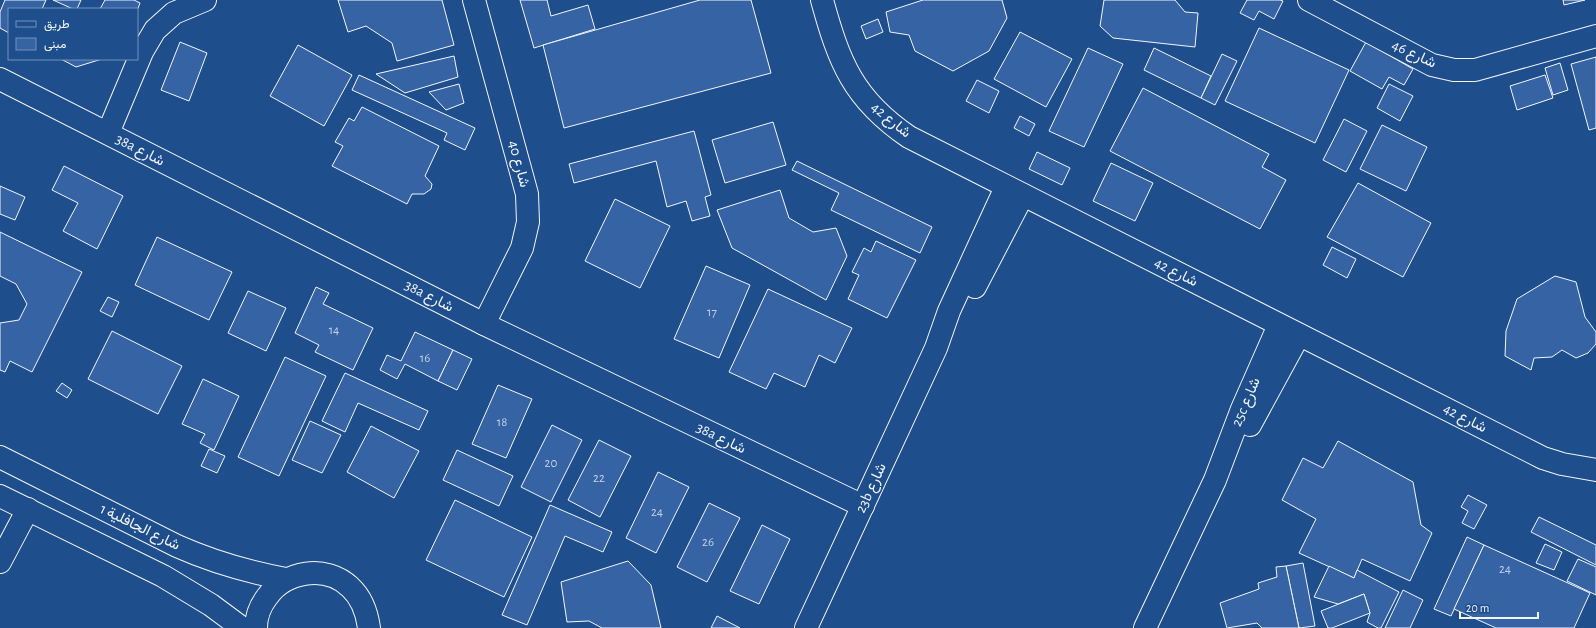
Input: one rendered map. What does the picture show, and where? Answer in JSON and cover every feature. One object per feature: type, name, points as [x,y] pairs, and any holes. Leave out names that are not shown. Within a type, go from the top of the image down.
[{"type":"street","points":[[108,133],[142,52],[155,30],[174,13],[205,0]]},
{"type":"street","name":"شارع 40","points":[[474,0],[527,194],[528,222],[522,248],[484,324]]},
{"type":"street","name":"شارع 42","points":[[822,0],[832,38],[846,70],[867,100],[879,114],[909,137],[1543,458],[1562,464],[1596,470]]},
{"type":"street","name":"شارع 46","points":[[1308,0],[1432,65],[1454,70],[1475,70],[1596,36]]},
{"type":"street","name":"38a شارع","points":[[0,78],[484,324],[863,506]]},
{"type":"street","name":"23b شارع","points":[[806,628],[936,348],[970,298],[1014,191]]},
{"type":"street","name":"25c شارع","points":[[1145,628],[1215,480],[1242,409],[1279,325]]},
{"type":"street","name":"25c شارع","points":[[1215,480],[1254,418],[1299,334]]},
{"type":"street","name":"شارع الجافلية 1","points":[[0,457],[190,552],[230,567],[286,579]]},
{"type":"street","points":[[0,496],[181,586],[211,605],[242,628]]},
{"type":"street","points":[[0,562],[28,509]]},
{"type":"street","points":[[256,628],[256,622],[261,605],[272,590],[286,579],[302,574],[319,574],[336,578],[350,587],[360,600],[367,615],[369,628]]},
{"type":"building","points":[[5,0],[46,0],[42,8],[8,8],[8,32],[0,28],[0,12]]},
{"type":"building","points":[[53,0],[81,0],[77,8],[71,8]]},
{"type":"building","points":[[105,0],[134,0],[140,3],[138,8],[101,8]]},
{"type":"building","points":[[338,0],[442,0],[454,45],[397,61],[392,43],[366,26],[348,32]]},
{"type":"building","points":[[520,0],[547,0],[551,16],[588,5],[595,29],[534,48]]},
{"type":"building","points":[[700,0],[751,0],[771,73],[564,128],[543,45]]},
{"type":"building","points":[[923,0],[1002,0],[1007,18],[989,51],[953,71],[915,51],[909,35],[890,32],[886,12]]},
{"type":"building","points":[[1104,0],[1175,0],[1185,12],[1198,13],[1195,47],[1113,38],[1100,26]]},
{"type":"building","points":[[1247,0],[1283,1],[1274,19],[1259,11],[1254,20],[1240,13]]},
{"type":"building","points":[[1563,0],[1585,0],[1564,5]]},
{"type":"building","points":[[878,19],[883,32],[866,39],[861,26]]},
{"type":"building","points":[[1259,28],[1349,70],[1315,143],[1225,101]]},
{"type":"building","points":[[1020,32],[1072,59],[1046,107],[994,79]]},
{"type":"building","points":[[180,42],[207,53],[189,101],[161,90]]},
{"type":"building","points":[[1366,42],[1413,69],[1404,85],[1389,77],[1382,89],[1350,71]]},
{"type":"building","points":[[298,45],[352,75],[324,126],[270,96]]},
{"type":"building","points":[[1088,48],[1123,64],[1084,147],[1049,131]]},
{"type":"building","points":[[1154,48],[1211,76],[1201,98],[1144,70]]},
{"type":"building","points":[[1222,54],[1237,61],[1215,105],[1201,98]]},
{"type":"building","points":[[454,56],[458,77],[405,93],[376,74]]},
{"type":"building","points":[[1596,57],[1596,128],[1589,130],[1571,64]]},
{"type":"building","points":[[63,60],[99,60],[76,67]]},
{"type":"building","points":[[1560,63],[1568,90],[1553,95],[1545,68]]},
{"type":"building","points":[[359,75],[475,128],[465,150],[444,140],[447,133],[352,90]]},
{"type":"building","points":[[1545,75],[1553,98],[1517,110],[1510,86]]},
{"type":"building","points":[[977,80],[999,91],[989,113],[966,101]]},
{"type":"building","points":[[459,84],[464,103],[446,110],[429,92]]},
{"type":"building","points":[[1389,84],[1413,96],[1400,121],[1377,108]]},
{"type":"building","points":[[1143,88],[1269,154],[1262,167],[1286,180],[1260,229],[1110,151]]},
{"type":"building","points":[[362,107],[439,146],[425,176],[432,184],[431,189],[424,194],[412,194],[407,204],[332,166],[343,146],[335,142],[349,118],[354,121]]},
{"type":"building","points":[[1020,116],[1035,124],[1029,136],[1014,128]]},
{"type":"building","points":[[1344,119],[1367,131],[1346,172],[1323,160]]},
{"type":"building","points":[[773,122],[786,165],[725,183],[712,140]]},
{"type":"building","points":[[1382,125],[1427,147],[1406,191],[1360,169]]},
{"type":"building","points":[[694,131],[711,195],[705,197],[710,216],[692,221],[686,201],[667,207],[656,161],[574,183],[569,164]]},
{"type":"building","points":[[1037,152],[1070,168],[1062,185],[1029,169]]},
{"type":"building","points":[[797,161],[932,227],[920,253],[831,210],[839,193],[792,170]]},
{"type":"building","points":[[1111,163],[1153,183],[1135,221],[1093,201]]},
{"type":"building","points":[[64,166],[123,196],[97,249],[63,231],[78,203],[52,190]]},
{"type":"building","points":[[1358,183],[1431,223],[1403,277],[1327,237]]},
{"type":"building","points":[[0,186],[25,197],[15,220],[0,214]]},
{"type":"building","points":[[780,190],[789,218],[813,232],[836,228],[847,256],[826,300],[732,248],[717,210]]},
{"type":"building","points":[[615,199],[670,226],[640,288],[585,261]]},
{"type":"building","points":[[0,232],[82,272],[32,372],[10,361],[5,372],[0,370],[0,323],[19,320],[27,304],[16,284],[0,276]]},
{"type":"building","points":[[157,237],[232,272],[209,320],[135,285]]},
{"type":"building","points":[[876,241],[916,260],[887,318],[848,299],[859,275],[852,272],[864,248],[871,252]]},
{"type":"building","points":[[1332,247],[1356,259],[1347,278],[1323,265]]},
{"type":"building","points":[[706,266],[750,285],[719,358],[674,339]]},
{"type":"building","points":[[1555,276],[1576,282],[1585,317],[1596,332],[1596,344],[1588,353],[1576,358],[1562,350],[1552,357],[1534,358],[1531,370],[1505,356],[1506,331],[1517,299]]},
{"type":"building","points":[[316,287],[329,293],[323,304],[373,328],[353,370],[315,352],[319,345],[295,333]]},
{"type":"building","points":[[768,289],[852,328],[835,363],[819,355],[805,387],[774,373],[766,389],[729,372]]},
{"type":"building","points":[[248,291],[286,308],[266,351],[228,333]]},
{"type":"building","points":[[108,297],[119,302],[112,317],[100,311]]},
{"type":"building","points":[[112,331],[182,366],[158,414],[88,379]]},
{"type":"building","points":[[415,332],[453,350],[438,381],[405,364],[397,379],[380,370],[387,355],[401,361]]},
{"type":"building","points":[[453,350],[472,359],[457,390],[438,381]]},
{"type":"building","points":[[285,357],[326,376],[279,476],[238,457]]},
{"type":"building","points":[[345,373],[428,411],[419,430],[358,403],[345,432],[322,421]]},
{"type":"building","points":[[203,379],[239,396],[214,450],[200,443],[205,434],[182,424]]},
{"type":"building","points":[[62,383],[72,390],[67,398],[56,391]]},
{"type":"building","points":[[498,385],[532,399],[506,458],[472,444]]},
{"type":"building","points":[[310,421],[341,435],[322,473],[292,460]]},
{"type":"building","points":[[552,425],[582,440],[551,502],[521,487]]},
{"type":"building","points":[[371,426],[419,451],[394,498],[347,472]]},
{"type":"building","points":[[599,440],[631,456],[600,517],[568,500]]},
{"type":"building","points":[[1338,441],[1413,482],[1421,525],[1432,533],[1410,581],[1362,559],[1354,578],[1299,553],[1316,519],[1282,500],[1303,458],[1323,468]]},
{"type":"building","points":[[209,449],[225,456],[217,473],[201,466]]},
{"type":"building","points":[[457,450],[513,476],[499,506],[443,480]]},
{"type":"building","points":[[658,472],[689,487],[656,553],[626,538]]},
{"type":"building","points":[[1468,495],[1487,505],[1474,529],[1462,523],[1468,511],[1461,507]]},
{"type":"building","points":[[455,500],[532,537],[504,597],[426,560]]},
{"type":"building","points":[[709,503],[740,518],[707,582],[677,567]]},
{"type":"building","points":[[550,505],[612,532],[603,552],[565,536],[527,625],[502,615]]},
{"type":"building","points":[[1539,517],[1596,545],[1596,565],[1531,532]]},
{"type":"building","points":[[762,525],[790,539],[759,604],[730,591]]},
{"type":"building","points":[[1467,537],[1484,545],[1451,616],[1434,609]]},
{"type":"building","points":[[1545,544],[1562,552],[1554,570],[1536,563]]},
{"type":"building","points":[[1484,545],[1590,593],[1574,628],[1496,628],[1454,609]]},
{"type":"building","points":[[1578,559],[1596,567],[1596,595],[1567,581]]},
{"type":"building","points":[[628,561],[651,585],[661,628],[602,628],[589,621],[567,622],[561,582]]},
{"type":"building","points":[[1303,563],[1315,626],[1299,628],[1286,566]]},
{"type":"building","points":[[1286,566],[1299,628],[1262,628],[1257,623],[1227,628],[1220,603],[1259,589],[1258,583],[1277,577],[1276,567]]},
{"type":"building","points":[[1329,566],[1354,578],[1357,570],[1399,592],[1381,628],[1367,622],[1370,613],[1364,594],[1338,604],[1314,597]]},
{"type":"building","points":[[1403,590],[1423,600],[1410,628],[1385,628]]},
{"type":"building","points":[[1364,594],[1370,613],[1332,628],[1328,628],[1321,611]]},
{"type":"building","points":[[717,616],[740,628],[711,628]]}]
